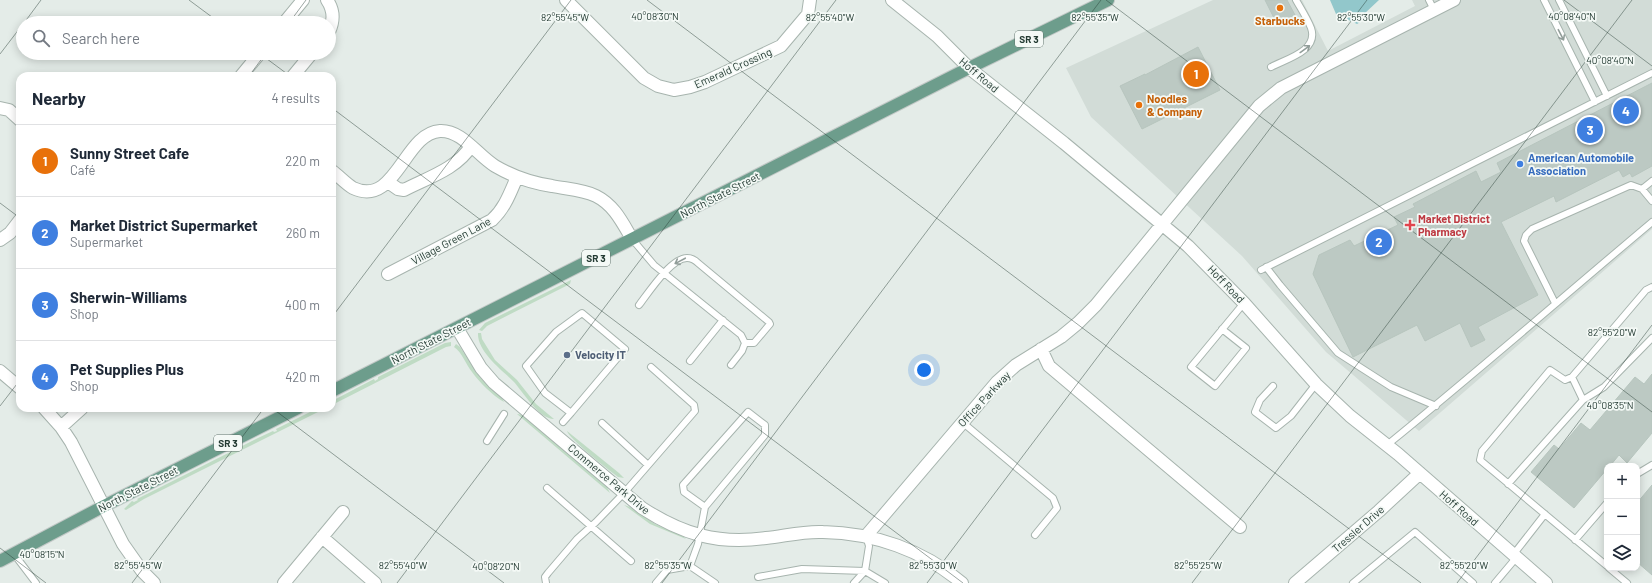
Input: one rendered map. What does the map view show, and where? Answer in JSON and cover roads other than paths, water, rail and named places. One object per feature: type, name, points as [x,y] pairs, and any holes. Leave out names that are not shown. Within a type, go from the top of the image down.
[{"type":"main road","name":"North State Street","points":[[336,389],[969,68],[1108,0]]},
{"type":"main road","name":"North State Street","points":[[0,561],[104,506],[290,412]]},
{"type":"street","points":[[290,16],[303,0]]},
{"type":"street","points":[[327,0],[333,12],[333,16]]},
{"type":"street","name":"Emerald Crossing","points":[[566,0],[644,78],[658,86],[674,90],[705,82],[781,46],[808,14],[810,0]]},
{"type":"street","name":"Hoff Road","points":[[892,0],[937,36],[969,68],[1163,224],[1188,246],[1244,303],[1316,384],[1350,416],[1420,473],[1546,583]]},
{"type":"street","name":"Office Parkway","points":[[866,536],[997,382],[1016,365],[1061,337],[1096,305],[1259,106],[1281,88],[1432,5],[1454,0]]},
{"type":"street","points":[[243,72],[254,60]]},
{"type":"street","points":[[296,72],[306,60]]},
{"type":"street","points":[[0,108],[9,110],[16,116]]},
{"type":"street","points":[[336,174],[351,187],[369,191],[377,189],[388,182],[421,140],[429,134],[438,131],[447,131],[456,134],[494,166],[517,178],[550,186],[580,190],[596,196],[612,207],[632,239]]},
{"type":"street","points":[[388,182],[398,189],[404,190],[457,162],[465,155],[471,146]]},
{"type":"street","name":"Village Green Lane","points":[[388,274],[492,220],[500,213],[506,203],[517,178]]},
{"type":"street","points":[[0,240],[10,233],[16,225]]},
{"type":"street","name":"Commerce Park Drive","points":[[457,328],[481,368],[514,404],[558,428],[624,493],[661,521],[685,531],[726,540],[746,540],[795,533],[822,532],[866,536],[889,542],[918,554],[941,567],[962,583]]},
{"type":"street","points":[[1040,349],[1049,366],[1240,527]]},
{"type":"street","points":[[0,371],[16,385]]},
{"type":"street","points":[[48,412],[61,427],[75,449],[123,544],[142,571],[154,583]]},
{"type":"street","points":[[61,427],[78,412]]},
{"type":"street","name":"Tressler Drive","points":[[1295,583],[1379,511],[1420,473]]},
{"type":"street","points":[[284,583],[343,512]]},
{"type":"street","points":[[322,538],[375,583]]},
{"type":"lane","points":[[1271,67],[1305,50],[1310,45],[1313,38],[1311,28],[1296,0]]},
{"type":"lane","points":[[1544,0],[1595,102]]},
{"type":"lane","points":[[1559,0],[1607,96]]},
{"type":"lane","points":[[1436,406],[1391,387],[1338,353],[1280,285],[1263,268],[1652,73]]},
{"type":"lane","points":[[1642,189],[1652,181]]},
{"type":"lane","points":[[1555,303],[1524,241],[1526,235],[1532,230],[1631,185],[1642,189],[1652,201]]},
{"type":"lane","points":[[1387,445],[1491,360],[1555,303],[1652,222]]},
{"type":"lane","points":[[632,239],[654,265],[741,335],[745,343],[742,351],[731,364]]},
{"type":"lane","points":[[639,304],[669,267],[686,258],[694,259],[770,322],[770,324],[754,343],[745,343]]},
{"type":"lane","points":[[1604,564],[1480,460],[1482,451],[1550,370],[1565,380],[1572,377],[1646,290],[1652,287]]},
{"type":"lane","points":[[1222,329],[1246,348],[1214,386],[1192,367],[1222,329],[1244,303]]},
{"type":"lane","points":[[558,428],[571,413],[625,349],[582,314],[556,332],[526,366],[545,393],[571,413]]},
{"type":"lane","points":[[690,361],[723,320]]},
{"type":"lane","points":[[1508,484],[1583,400],[1604,387],[1652,338]]},
{"type":"lane","points":[[546,583],[545,577],[577,538],[624,493],[693,413],[695,408],[694,405],[651,368]]},
{"type":"lane","points":[[1572,377],[1583,400]]},
{"type":"lane","points":[[1273,386],[1260,400],[1255,412],[1276,428],[1291,416],[1316,384]]},
{"type":"lane","points":[[690,566],[698,544],[705,507],[765,435],[765,425],[748,412],[683,485],[684,492],[705,507]]},
{"type":"lane","points":[[487,441],[504,414]]},
{"type":"lane","points":[[962,422],[1053,498],[1057,508],[1035,535]]},
{"type":"lane","points":[[602,424],[648,465]]},
{"type":"lane","points":[[1640,472],[1652,465]]},
{"type":"lane","points":[[547,488],[631,561]]},
{"type":"lane","points":[[1575,540],[1604,506]]},
{"type":"lane","points":[[1495,583],[1545,514]]},
{"type":"lane","points":[[1353,583],[1415,532],[1473,583]]},
{"type":"lane","points":[[854,583],[865,571],[869,546],[866,536]]},
{"type":"lane","points":[[14,554],[36,583]]},
{"type":"lane","points":[[656,583],[667,570],[690,566],[715,583]]},
{"type":"lane","points":[[758,577],[802,569],[865,571],[885,583]]},
{"type":"lane","points":[[1613,571],[1627,583]]},
{"type":"water","points":[[1330,0],[1379,0],[1364,14],[1362,21],[1357,24],[1336,14]]},
{"type":"place","name":"Starbucks","points":[[1280,8]]},
{"type":"place","name":"Sunny Street Cafe","points":[[1196,74]]},
{"type":"place","name":"Noodles & Company","points":[[1139,105]]},
{"type":"place","name":"Pet Supplies Plus","points":[[1626,111]]},
{"type":"place","name":"Sherwin-Williams","points":[[1590,130]]},
{"type":"place","name":"American Automobile Association","points":[[1520,164]]},
{"type":"place","name":"Market District Pharmacy","points":[[1410,225]]},
{"type":"place","name":"Market District Supermarket","points":[[1379,242]]},
{"type":"place","name":"Velocity IT","points":[[567,355]]}]
